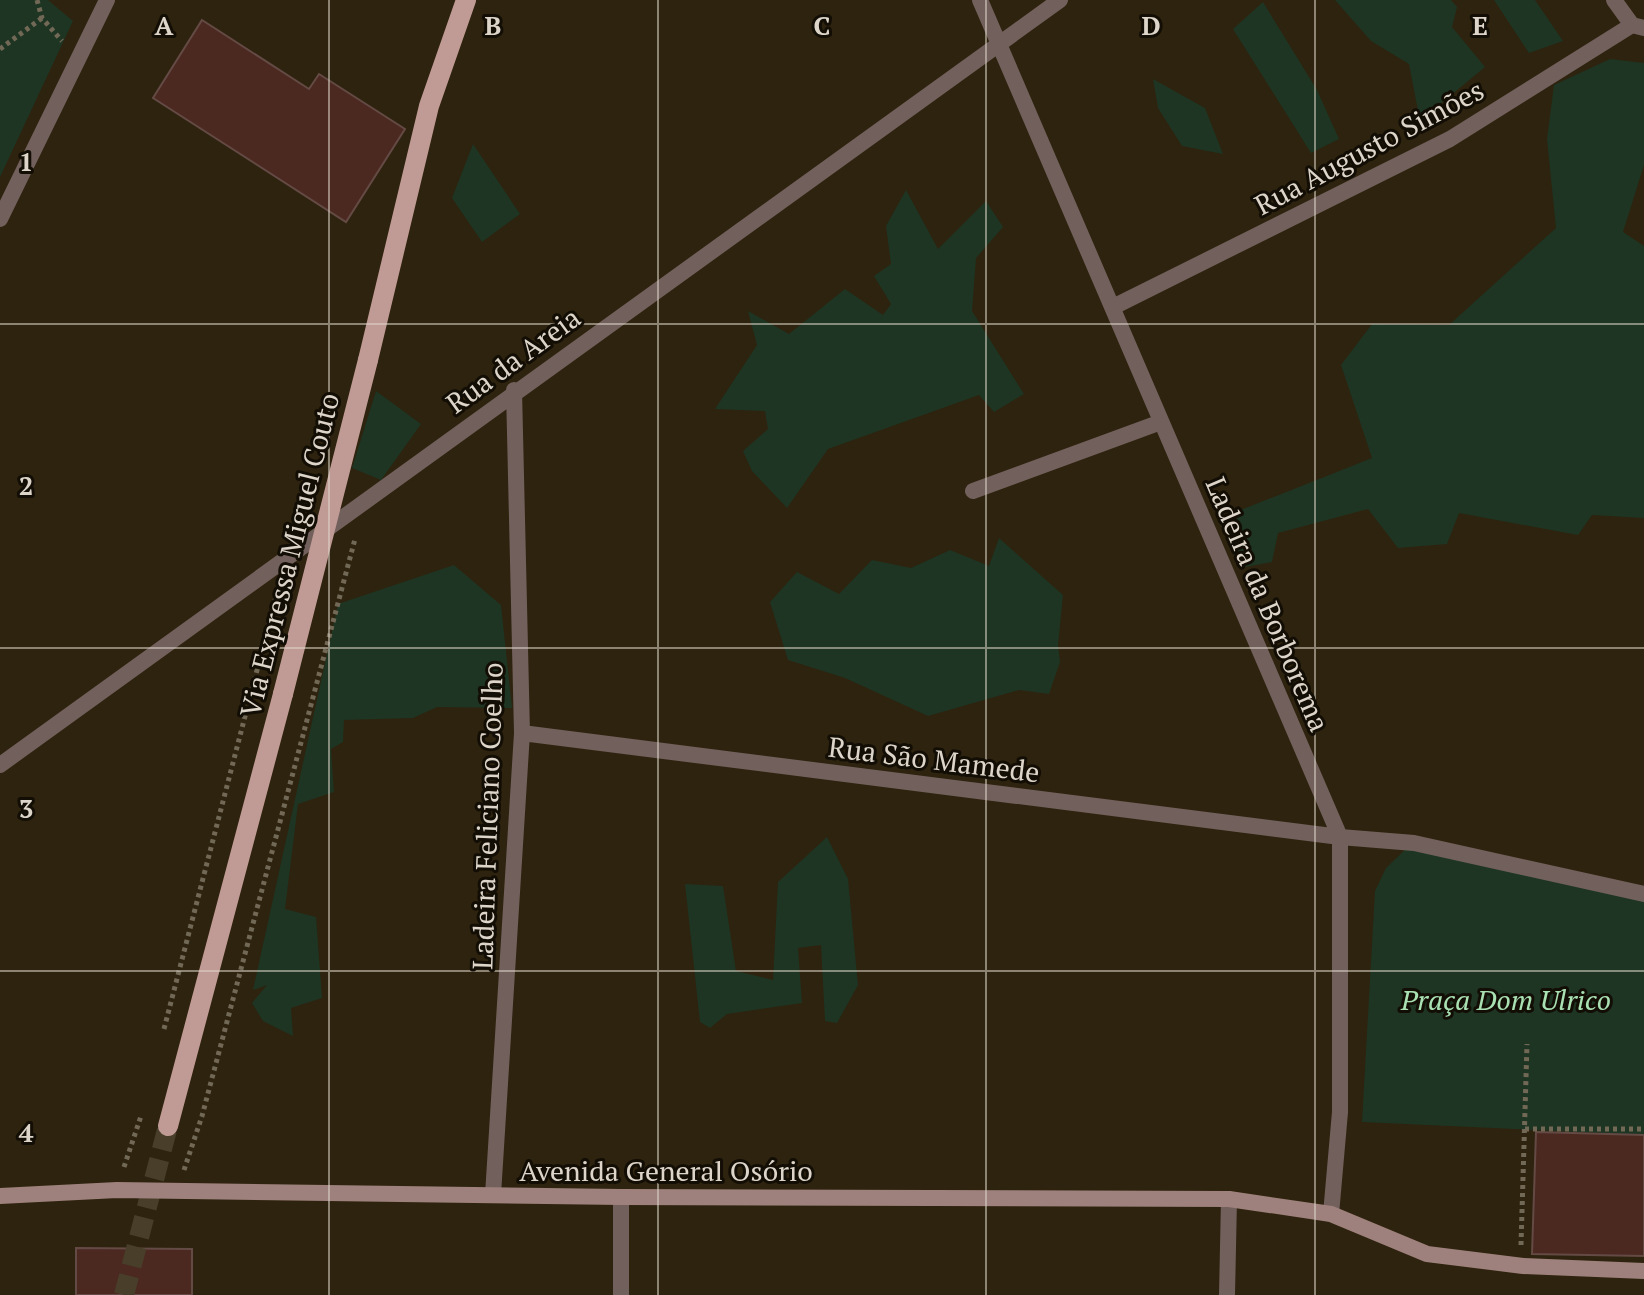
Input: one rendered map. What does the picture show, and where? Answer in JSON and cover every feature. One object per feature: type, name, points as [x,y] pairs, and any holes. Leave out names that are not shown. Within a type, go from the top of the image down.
[{"type":"main road","name":"Via Expressa Miguel Couto","points":[[168,1126],[283,694],[429,106],[466,0]]},
{"type":"main road","name":"Avenida General Osório","points":[[0,1196],[117,1190],[621,1197],[1229,1199],[1331,1214]]},
{"type":"main road","points":[[1331,1214],[1427,1254],[1523,1266],[1644,1271]]},
{"type":"street","points":[[0,219],[107,0]]},
{"type":"street","name":"Ladeira da Borborema","points":[[980,0],[1340,837],[1340,1112],[1331,1214]]},
{"type":"street","name":"Rua da Areia","points":[[0,765],[514,390],[1060,0]]},
{"type":"street","points":[[1614,0],[1638,27]]},
{"type":"street","name":"Rua Augusto Simões","points":[[1113,307],[1450,139],[1638,27]]},
{"type":"street","name":"Ladeira Feliciano Coelho","points":[[493,1195],[522,733],[514,390]]},
{"type":"street","points":[[973,491],[1161,422]]},
{"type":"street","name":"Rua São Mamede","points":[[522,733],[1340,837]]},
{"type":"street","points":[[1340,837],[1414,843],[1644,894]]},
{"type":"street","points":[[621,1197],[621,1295]]},
{"type":"street","points":[[1227,1295],[1229,1199]]},
{"type":"path","points":[[37,0],[42,18],[78,60]]},
{"type":"path","points":[[0,49],[42,18]]},
{"type":"path","points":[[177,1192],[202,1116],[365,500]]},
{"type":"path","points":[[160,1042],[287,557]]},
{"type":"path","points":[[1521,1240],[1527,1044]]},
{"type":"path","points":[[117,1190],[144,1104]]},
{"type":"path","points":[[1525,1129],[1644,1129]]},
{"type":"green space","points":[[0,0],[48,0],[73,21],[0,177]]},
{"type":"green space","points":[[1335,0],[1451,0],[1457,7],[1452,27],[1485,67],[1420,121],[1409,64],[1371,41]]},
{"type":"green space","points":[[1494,0],[1535,0],[1563,41],[1529,53]]},
{"type":"green space","points":[[1263,2],[1317,90],[1339,139],[1311,153],[1233,29]]},
{"type":"green space","points":[[1610,59],[1644,63],[1644,165],[1623,232],[1644,246],[1644,518],[1592,515],[1578,535],[1459,513],[1447,544],[1398,548],[1368,509],[1278,533],[1272,562],[1240,568],[1218,519],[1372,458],[1341,365],[1372,324],[1449,325],[1556,228],[1547,139],[1554,85]]},
{"type":"green space","points":[[1153,79],[1205,108],[1223,154],[1182,146],[1158,108]]},
{"type":"green space","points":[[473,144],[520,214],[482,242],[452,198]]},
{"type":"green space","points":[[906,190],[938,249],[986,201],[1003,227],[976,258],[972,311],[1024,394],[994,412],[979,395],[828,449],[787,508],[752,471],[743,451],[768,429],[765,411],[715,409],[757,345],[748,311],[789,334],[845,289],[883,315],[891,304],[874,276],[891,264],[886,226]]},
{"type":"green space","points":[[376,391],[421,424],[381,480],[352,468]]},
{"type":"green space","points":[[999,538],[1063,595],[1058,645],[1060,662],[1049,694],[1019,690],[928,716],[845,678],[788,660],[770,602],[797,572],[839,594],[872,560],[911,568],[950,550],[989,566]]},
{"type":"green space","points":[[454,565],[501,605],[512,708],[437,707],[413,718],[344,720],[343,742],[331,749],[334,792],[298,804],[285,909],[316,917],[322,998],[291,1008],[293,1036],[263,1021],[252,1003],[267,985],[253,990],[338,604]]},
{"type":"green space","points":[[827,837],[848,879],[858,985],[837,1023],[825,1021],[821,945],[798,948],[802,1003],[727,1014],[710,1028],[700,1022],[685,884],[723,886],[736,971],[773,980],[778,882]]},
{"type":"green space","name":"Praça Dom Ulrico","points":[[1412,843],[1644,895],[1644,1135],[1362,1122],[1375,891],[1386,868]]},
{"type":"building","points":[[202,20],[309,89],[319,74],[405,129],[346,222],[153,98]]},
{"type":"building","points":[[1536,1132],[1644,1135],[1644,1256],[1532,1254]]},
{"type":"building","points":[[76,1248],[192,1249],[192,1295],[76,1295]]},
{"type":"tunnel","points":[[124,1295],[168,1126]]}]
